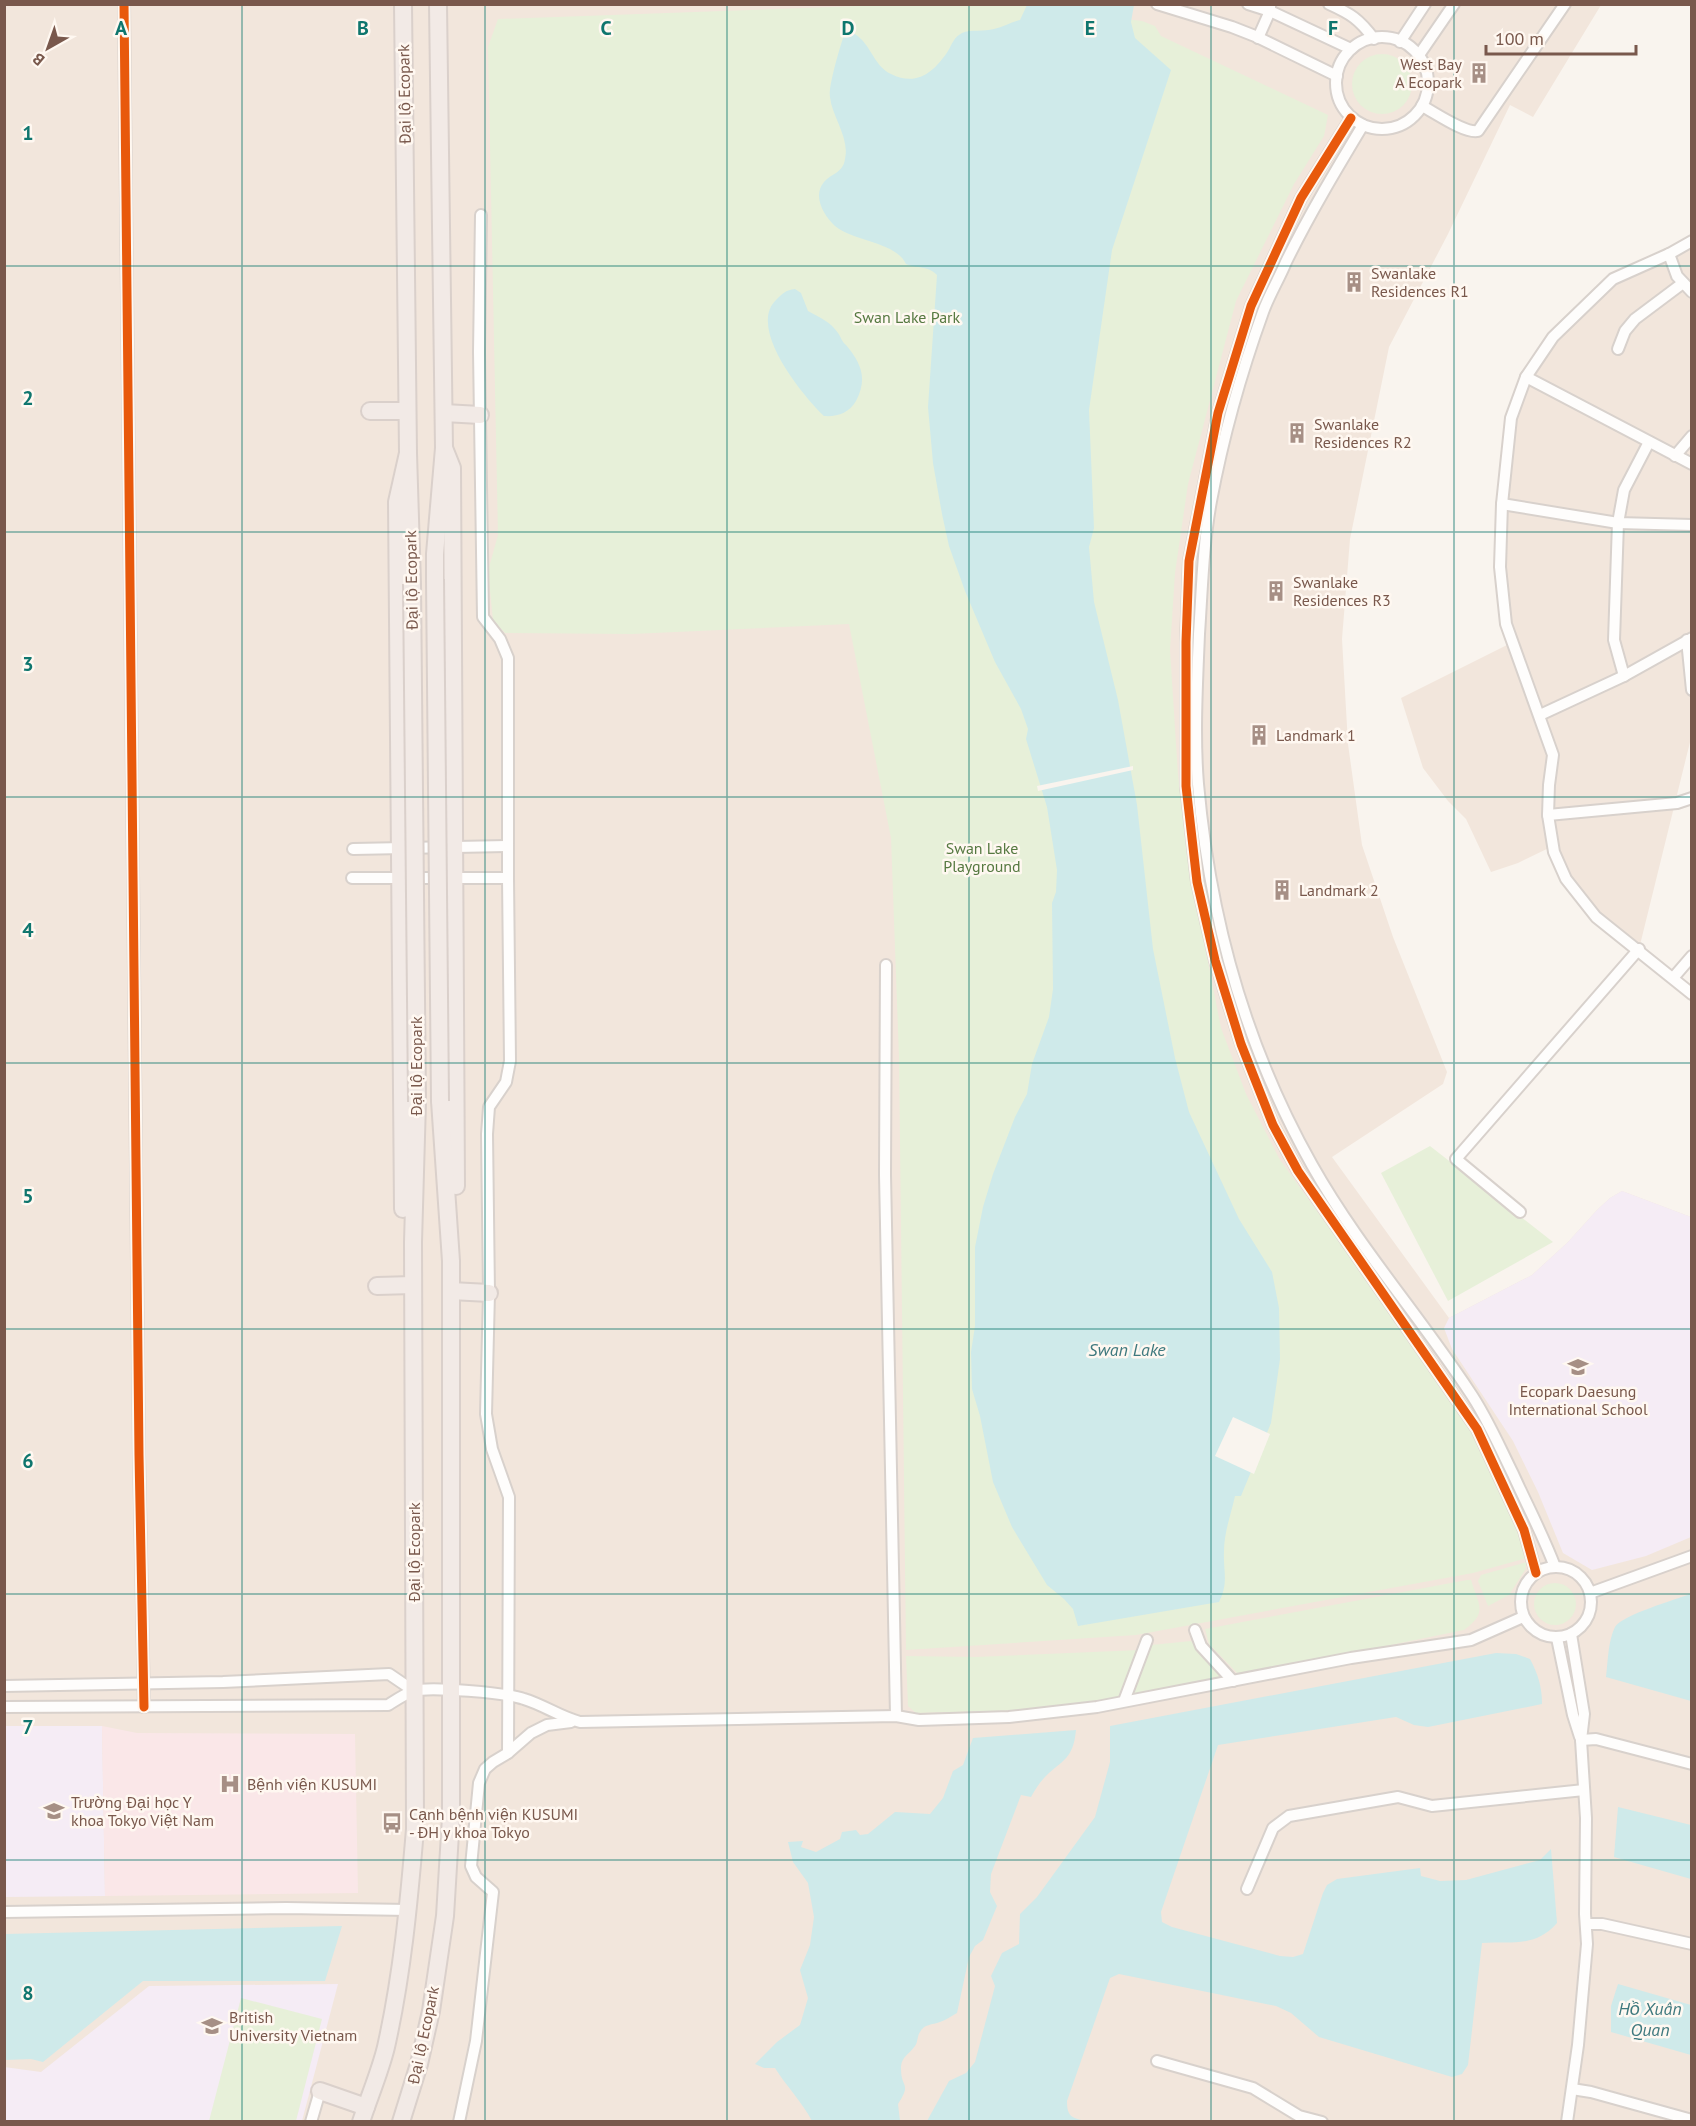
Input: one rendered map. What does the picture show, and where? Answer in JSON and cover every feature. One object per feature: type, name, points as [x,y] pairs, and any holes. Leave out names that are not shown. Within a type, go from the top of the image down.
[{"type":"highway","name":"Đại lộ Ecopark","points":[[364,2114],[385,2049],[408,1910],[415,1829],[413,1242],[417,1102],[403,4]]},
{"type":"highway","name":"Đại lộ Ecopark","points":[[401,2121],[419,2064],[431,2010],[445,1916],[452,1816],[451,1261],[440,1101],[435,579],[444,448],[438,4]]},
{"type":"highway","points":[[370,411],[407,411]]},
{"type":"highway","points":[[444,414],[480,415]]},
{"type":"highway","points":[[444,448],[452,468],[456,1213],[451,1261]]},
{"type":"highway","points":[[408,453],[398,502],[400,848],[403,1210],[413,1242]]},
{"type":"highway","points":[[377,1286],[413,1285]]},
{"type":"highway","points":[[451,1291],[489,1293]]},
{"type":"highway","points":[[320,2091],[364,2114]]},
{"type":"street","points":[[124,4],[139,1455],[144,1707]]},
{"type":"street","points":[[1248,4],[1270,8],[1351,49]]},
{"type":"street","points":[[1329,4],[1362,22],[1374,39]]},
{"type":"street","points":[[1400,42],[1425,4]]},
{"type":"street","points":[[1419,56],[1454,4]]},
{"type":"street","points":[[1422,106],[1464,129],[1478,131],[1565,4]]},
{"type":"street","points":[[1158,5],[1232,27],[1337,76]]},
{"type":"street","points":[[1258,38],[1270,8]]},
{"type":"street","points":[[1394,39],[1400,42],[1408,45],[1419,56],[1426,69],[1428,84],[1426,99],[1418,112],[1407,122],[1393,128],[1378,129],[1363,125],[1351,118],[1342,105],[1337,91],[1337,76],[1342,62],[1351,49],[1364,41],[1394,39]]},
{"type":"street","points":[[1351,118],[1301,198],[1251,306],[1218,413],[1189,561],[1185,757],[1197,882],[1215,960],[1250,1069],[1273,1125],[1298,1171],[1477,1428],[1524,1530],[1536,1573]]},
{"type":"street","points":[[1363,125],[1309,216],[1264,308],[1237,392],[1211,502],[1203,568],[1196,693],[1198,781],[1215,902],[1227,958],[1262,1064],[1314,1168],[1367,1251],[1436,1343],[1489,1423],[1555,1567]]},
{"type":"street","points":[[481,215],[480,415],[483,617],[500,639],[508,658],[507,846],[510,1060],[506,1082],[489,1107],[487,1134],[489,1293],[486,1414],[492,1449],[509,1497],[508,1753]]},
{"type":"street","points":[[1692,241],[1613,279],[1553,337],[1526,377],[1511,418],[1502,504],[1500,567],[1506,624],[1553,755],[1548,815],[1554,852],[1566,879],[1596,917],[1639,949],[1692,994]]},
{"type":"street","points":[[1669,254],[1677,276],[1692,292]]},
{"type":"street","points":[[1274,256],[1287,262]]},
{"type":"street","points":[[1618,349],[1625,332],[1635,319],[1683,283]]},
{"type":"street","points":[[1526,377],[1692,465]]},
{"type":"street","points":[[1214,433],[1226,437]]},
{"type":"street","points":[[1675,456],[1692,436]]},
{"type":"street","points":[[1624,676],[1614,640],[1618,523],[1624,490],[1648,442]]},
{"type":"street","points":[[1502,504],[1618,523],[1692,525]]},
{"type":"street","points":[[1540,715],[1624,676],[1689,639],[1692,690]]},
{"type":"street","points":[[1185,757],[1197,758]]},
{"type":"street","points":[[1548,815],[1677,803],[1692,798]]},
{"type":"street","points":[[353,849],[507,846]]},
{"type":"street","points":[[352,878],[508,878]]},
{"type":"street","points":[[1520,1212],[1456,1159],[1639,949]]},
{"type":"street","points":[[1673,978],[1692,956]]},
{"type":"street","points":[[886,965],[885,1175],[896,1716]]},
{"type":"street","points":[[1250,1069],[1262,1064]]},
{"type":"street","points":[[1357,1258],[1367,1251]]},
{"type":"street","points":[[1477,1428],[1489,1423]]},
{"type":"street","points":[[1590,1593],[1692,1556]]},
{"type":"street","points":[[1555,1567],[1577,1574],[1585,1582],[1591,1603],[1586,1622],[1571,1634],[1557,1638],[1534,1630],[1523,1617],[1521,1598],[1523,1588],[1536,1573],[1555,1567]]},
{"type":"street","points":[[459,2121],[476,2041],[494,1892],[476,1877],[471,1866],[479,1783],[485,1769],[493,1762],[508,1753],[531,1733],[547,1725],[563,1721],[896,1716],[919,1720],[1009,1717],[1097,1707],[1351,1658],[1471,1640],[1523,1617]]},
{"type":"street","points":[[1195,1630],[1201,1646],[1233,1681]]},
{"type":"street","points":[[1567,2121],[1587,1947],[1581,1740],[1584,1714],[1571,1634]]},
{"type":"street","points":[[1557,1638],[1573,1715],[1581,1740]]},
{"type":"street","points":[[1124,1701],[1147,1640]]},
{"type":"street","points":[[4,1686],[223,1682],[389,1674],[414,1691]]},
{"type":"street","points":[[4,1707],[388,1705],[414,1691],[451,1690],[509,1695],[532,1701],[568,1719],[580,1722]]},
{"type":"street","points":[[1581,1740],[1596,1739],[1692,1764]]},
{"type":"street","points":[[1247,1889],[1273,1828],[1289,1816],[1398,1797],[1432,1806],[1584,1790]]},
{"type":"street","points":[[4,1912],[286,1908],[408,1910]]},
{"type":"street","points":[[1586,1924],[1602,1924],[1692,1944]]},
{"type":"street","points":[[1157,2061],[1252,2088],[1299,2116],[1322,2121]]},
{"type":"street","points":[[1572,2089],[1591,2092],[1692,2120]]},
{"type":"street","points":[[311,2121],[320,2091]]},
{"type":"shaded area","points":[[5,5],[1601,5],[1533,117],[1510,105],[1448,234],[1389,347],[1350,539],[1342,639],[1348,744],[1362,845],[1393,937],[1447,1072],[1443,1084],[1332,1157],[1449,1318],[1532,1275],[1568,1242],[1597,1210],[1622,1191],[1691,1217],[1691,2121],[5,2122]]},
{"type":"shaded area","points":[[1691,246],[1691,738],[1639,949],[1596,917],[1566,879],[1553,846],[1518,863],[1491,872],[1466,819],[1448,801],[1423,768],[1401,698],[1513,642],[1500,567],[1511,418],[1553,337],[1613,279]]},
{"type":"shaded area","name":"Ecopark Daesung International School","points":[[1622,1191],[1691,1217],[1691,1537],[1646,1556],[1592,1570],[1563,1553],[1538,1492],[1513,1441],[1452,1349],[1444,1328],[1449,1318],[1532,1275],[1568,1242],[1597,1210]]},
{"type":"shaded area","name":"Trường Đại học Y khoa Tokyo Việt Nam","points":[[4,1726],[102,1726],[105,1896],[5,1897]]},
{"type":"shaded area","name":"Bệnh viện KUSUMI","points":[[102,1726],[137,1733],[355,1734],[358,1893],[105,1896]]},
{"type":"shaded area","name":"British University Vietnam","points":[[338,1984],[302,2121],[5,2121],[4,2067],[41,2072],[149,1986]]},
{"type":"green space","name":"Swan Lake Park","points":[[1018,5],[1142,21],[1155,26],[1161,36],[1328,115],[1324,136],[1294,184],[1236,301],[1188,484],[1175,573],[1170,650],[1178,775],[1187,855],[1221,1028],[1246,1094],[1280,1160],[1469,1421],[1521,1536],[1527,1558],[1473,1573],[1136,1635],[906,1650],[899,1057],[891,838],[849,624],[632,634],[505,633],[493,620],[488,571],[498,535],[488,47],[498,19],[860,6]]},
{"type":"green space","points":[[1376,54],[1388,54],[1399,59],[1407,67],[1412,84],[1410,96],[1399,109],[1388,114],[1376,114],[1365,109],[1357,101],[1352,90],[1352,78],[1357,67],[1365,59]]},
{"type":"green space","points":[[1430,1146],[1553,1242],[1448,1301],[1381,1173]]},
{"type":"green space","points":[[1527,1562],[1525,1570],[1509,1595],[1488,1606],[1478,1581],[1481,1575]]},
{"type":"green space","points":[[1471,1580],[1480,1608],[1472,1624],[1464,1630],[1240,1676],[1209,1644],[1205,1629]]},
{"type":"green space","points":[[1555,1583],[1563,1584],[1570,1589],[1575,1596],[1575,1612],[1570,1619],[1563,1624],[1555,1625],[1547,1624],[1540,1619],[1535,1612],[1534,1604],[1535,1596],[1540,1589],[1547,1584]]},
{"type":"green space","points":[[1191,1641],[1222,1679],[1133,1695],[1151,1645]]},
{"type":"green space","points":[[1140,1650],[1119,1698],[1023,1710],[916,1713],[908,1706],[906,1656],[975,1657]]},
{"type":"green space","points":[[241,1998],[322,2019],[296,2121],[209,2121]]},
{"type":"water","name":"Swan Lake","points":[[1027,5],[1134,5],[1131,22],[1135,38],[1171,70],[1112,250],[1089,410],[1094,528],[1089,547],[1094,602],[1118,700],[1137,805],[1153,949],[1175,1058],[1189,1112],[1239,1219],[1272,1272],[1279,1308],[1280,1359],[1271,1423],[1241,1496],[1235,1496],[1225,1537],[1225,1583],[1219,1602],[1078,1626],[1073,1609],[1047,1585],[1012,1527],[993,1482],[980,1416],[972,1389],[975,1247],[983,1207],[1015,1117],[1027,1094],[1032,1064],[1049,1017],[1053,989],[1052,903],[1056,892],[1057,870],[1047,807],[1026,739],[1028,729],[1021,709],[995,662],[965,591],[949,546],[942,514],[933,463],[928,407],[937,275],[926,268],[906,264],[894,251],[853,236],[835,226],[827,217],[819,199],[824,182],[840,170],[845,159],[845,143],[830,97],[844,35],[851,32],[858,36],[880,65],[891,74],[900,78],[917,78],[937,65],[955,39],[962,33],[994,29],[1020,20]]},
{"type":"water","points":[[795,289],[801,293],[808,311],[835,329],[856,358],[861,371],[862,385],[856,401],[850,409],[834,416],[824,416],[815,406],[792,378],[773,344],[768,327],[769,312],[781,295]]},
{"type":"water","points":[[1691,1594],[1691,1701],[1606,1677],[1611,1638],[1615,1627],[1620,1622],[1663,1603]]},
{"type":"water","points":[[1496,1653],[1516,1654],[1530,1659],[1539,1681],[1542,1704],[1428,1727],[1414,1725],[1396,1717],[1218,1745],[1161,1912],[1162,1922],[1172,1927],[1280,1956],[1293,1957],[1303,1954],[1323,1893],[1327,1885],[1337,1879],[1420,1868],[1421,1876],[1440,1881],[1466,1880],[1540,1860],[1551,1849],[1557,1923],[1549,1931],[1532,1940],[1482,1943],[1468,2065],[1462,2074],[1452,2077],[1319,2037],[1291,2013],[1276,2006],[1119,1974],[1110,1978],[1067,2101],[1069,2114],[1086,2121],[927,2121],[949,2081],[966,2073],[975,2062],[995,1986],[991,1976],[1002,1953],[1019,1944],[1020,1914],[1037,1897],[1095,1817],[1110,1762],[1110,1726]]},
{"type":"water","points":[[1076,1730],[1075,1740],[1066,1758],[1043,1779],[1031,1797],[1021,1795],[991,1874],[990,1892],[997,1906],[983,1940],[975,1946],[969,1957],[957,2013],[924,2027],[917,2043],[902,2061],[901,2075],[905,2089],[898,2104],[900,2121],[812,2121],[775,2068],[764,2068],[755,2064],[777,2042],[800,2025],[808,1998],[800,1970],[810,1945],[814,1917],[808,1883],[793,1862],[788,1842],[803,1841],[801,1847],[816,1852],[840,1839],[842,1832],[856,1830],[860,1835],[868,1834],[895,1812],[930,1814],[943,1798],[953,1771],[963,1765],[973,1738]]},
{"type":"water","points":[[1618,1807],[1691,1825],[1691,1879],[1614,1857]]},
{"type":"water","points":[[342,1926],[325,1981],[143,1981],[43,2062],[31,2059],[5,2060],[5,1934]]},
{"type":"water","name":"Hồ Xuân Quan","points":[[1618,1984],[1691,2005],[1691,2055],[1611,2032],[1611,2006]]},
{"type":"pier","points":[[1133,766],[1133,770],[1038,791],[1037,786]]},
{"type":"pier","points":[[1233,1417],[1270,1434],[1254,1474],[1215,1456]]},
{"type":"cycle path","points":[[124,4],[139,1455],[144,1707]]},
{"type":"cycle path","points":[[1351,118],[1301,198],[1251,306],[1218,413],[1189,561],[1186,642],[1186,786],[1197,882],[1215,960],[1241,1044],[1273,1125],[1298,1171],[1477,1429],[1524,1530],[1536,1573]]},
{"type":"place","name":"West Bay A Ecopark","points":[[1479,73]]},
{"type":"place","name":"Swanlake Residences R1","points":[[1354,282]]},
{"type":"place","name":"Swanlake Residences R2","points":[[1297,433]]},
{"type":"place","name":"Swanlake Residences R3","points":[[1276,591]]},
{"type":"place","name":"Landmark 1","points":[[1259,735]]},
{"type":"place","name":"Landmark 2","points":[[1282,890]]},
{"type":"place","name":"Ecopark Daesung International School","points":[[1578,1367]]},
{"type":"place","name":"Bệnh viện KUSUMI","points":[[230,1784]]},
{"type":"place","name":"Trường Đại học Y khoa Tokyo Việt Nam","points":[[54,1811]]},
{"type":"place","name":"Cạnh bệnh viện KUSUMI - ĐH y khoa Tokyo","points":[[392,1823]]},
{"type":"place","name":"British University Vietnam","points":[[212,2026]]},
{"type":"park label","name":"Swan Lake Playground","points":[[982,857]]}]
